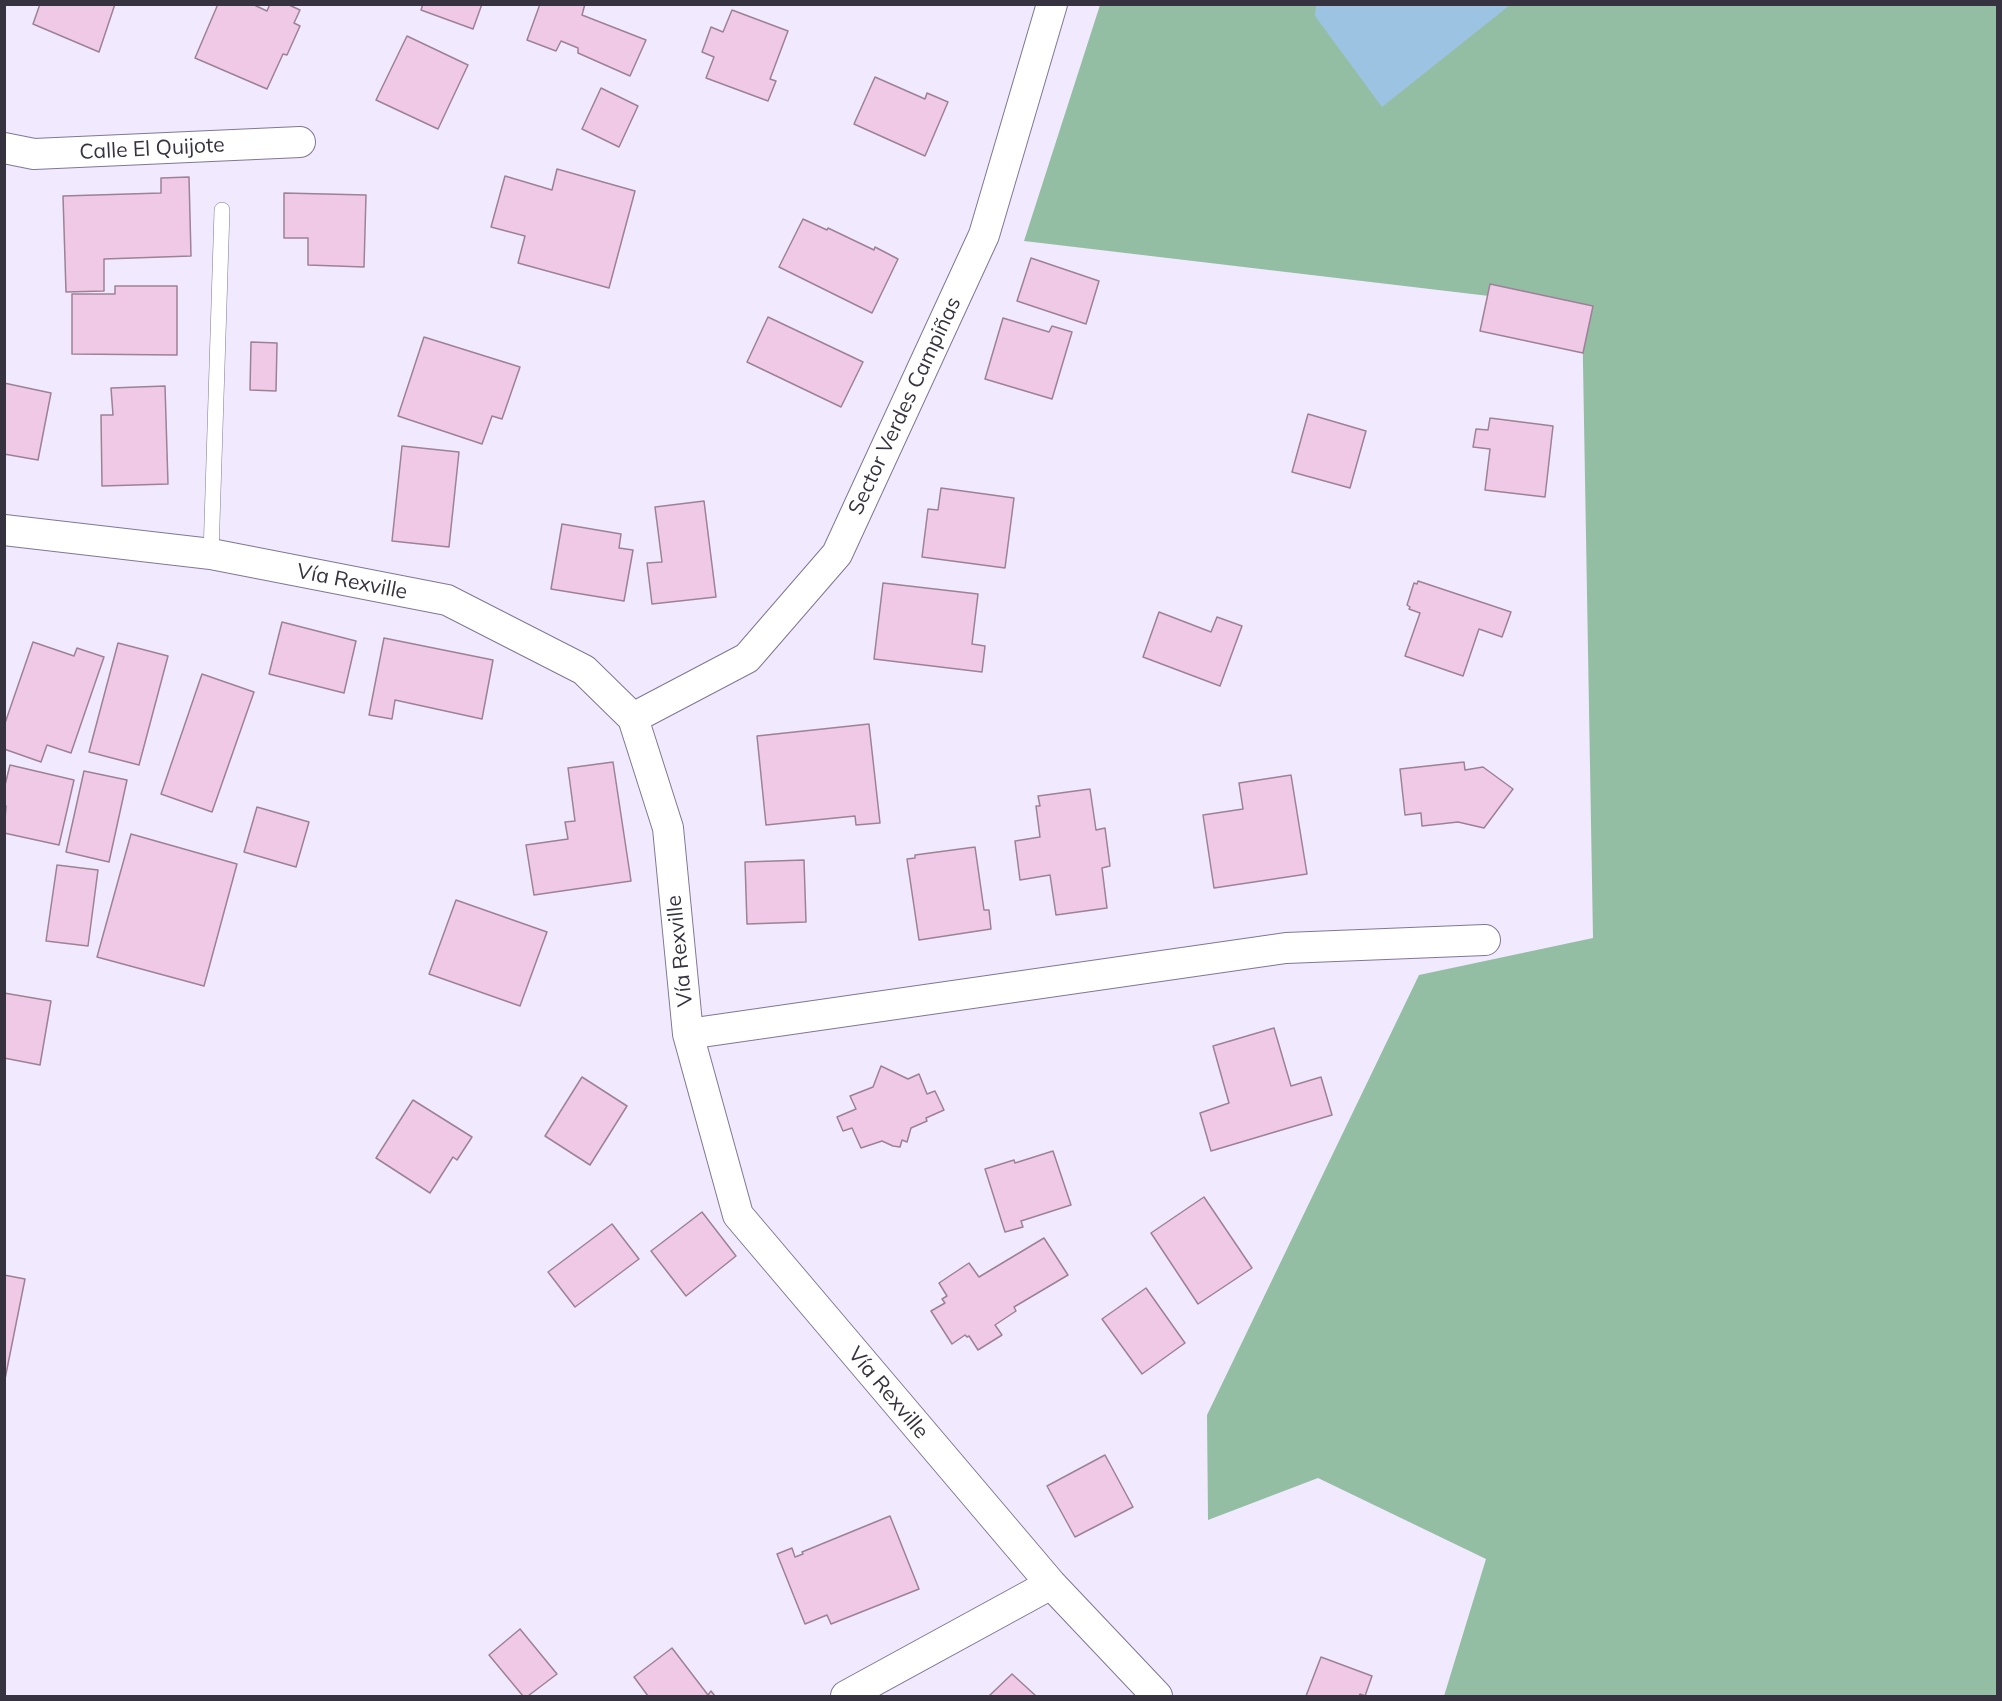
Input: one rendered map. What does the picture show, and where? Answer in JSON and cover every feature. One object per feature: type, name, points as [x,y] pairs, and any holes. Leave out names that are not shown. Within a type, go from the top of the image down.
[{"type":"street","name":"Sector Verdes Campiñas","points":[[633,718],[747,658],[837,554],[984,235],[1051,5]]},
{"type":"street","name":"Calle El Quijote","points":[[4,148],[34,154],[300,142]]},
{"type":"street","name":"Vía Rexville","points":[[4,530],[211,554],[447,600],[584,670],[633,718],[668,828],[688,1034],[738,1215],[1051,1584],[1157,1696]]},
{"type":"street","points":[[688,1034],[1286,948],[1485,940]]},
{"type":"street","points":[[846,1696],[1051,1584]]},
{"type":"lane","points":[[211,554],[222,210]]},
{"type":"green space","points":[[1100,5],[1997,5],[1997,1696],[1444,1696],[1486,1559],[1318,1478],[1208,1520],[1207,1415],[1419,975],[1593,938],[1582,307],[1024,241]]},
{"type":"water","points":[[1316,4],[1510,5],[1382,107],[1315,16]]},
{"type":"building","points":[[40,4],[115,4],[99,52],[33,24]]},
{"type":"building","points":[[218,4],[252,4],[267,11],[270,4],[287,4],[300,10],[294,23],[300,26],[287,55],[283,54],[267,89],[195,58]]},
{"type":"building","points":[[423,4],[482,4],[473,29],[421,10]]},
{"type":"building","points":[[540,4],[585,4],[582,15],[646,40],[630,76],[578,53],[578,48],[561,41],[556,51],[527,40]]},
{"type":"building","points":[[732,10],[788,31],[770,79],[776,81],[768,101],[706,78],[714,57],[702,52],[711,27],[723,32]]},
{"type":"building","points":[[407,36],[468,65],[438,129],[376,100]]},
{"type":"building","points":[[875,77],[925,99],[927,93],[948,102],[925,156],[854,124]]},
{"type":"building","points":[[601,88],[638,106],[619,147],[582,129]]},
{"type":"building","points":[[557,169],[635,191],[609,288],[518,263],[525,236],[491,227],[505,176],[552,190]]},
{"type":"building","points":[[189,177],[191,256],[104,259],[104,291],[66,292],[63,196],[161,193],[161,178]]},
{"type":"building","points":[[284,193],[366,195],[364,267],[308,265],[308,238],[284,238]]},
{"type":"building","points":[[803,219],[874,250],[875,247],[898,259],[872,313],[779,267]]},
{"type":"building","points":[[1031,258],[1099,281],[1086,324],[1017,301]]},
{"type":"building","points":[[1490,284],[1593,306],[1583,353],[1480,331]]},
{"type":"building","points":[[115,286],[177,286],[177,355],[72,354],[72,294],[115,294]]},
{"type":"building","points":[[768,317],[863,362],[841,407],[747,362]]},
{"type":"building","points":[[1003,318],[1049,332],[1052,326],[1072,332],[1052,399],[985,379]]},
{"type":"building","points":[[424,337],[520,367],[502,419],[492,416],[482,444],[398,416]]},
{"type":"building","points":[[251,342],[277,343],[276,391],[250,390]]},
{"type":"building","points":[[4,383],[51,393],[38,460],[4,454]]},
{"type":"building","points":[[165,386],[168,484],[102,486],[101,415],[113,415],[111,388]]},
{"type":"building","points":[[1308,414],[1366,431],[1350,488],[1292,472]]},
{"type":"building","points":[[1490,418],[1553,426],[1545,497],[1485,490],[1490,449],[1473,447],[1476,429],[1488,430]]},
{"type":"building","points":[[402,446],[459,452],[449,547],[392,541]]},
{"type":"building","points":[[941,488],[1014,498],[1005,568],[922,557],[928,509],[938,510]]},
{"type":"building","points":[[704,501],[716,597],[652,604],[647,563],[662,562],[655,507]]},
{"type":"building","points":[[562,524],[621,534],[619,548],[633,550],[624,601],[551,589]]},
{"type":"building","points":[[1418,581],[1511,612],[1502,637],[1479,629],[1463,676],[1405,656],[1420,613],[1409,609],[1407,605],[1414,583],[1417,584]]},
{"type":"building","points":[[883,583],[978,594],[972,644],[985,646],[982,672],[874,659]]},
{"type":"building","points":[[1159,612],[1211,632],[1217,617],[1242,626],[1220,686],[1143,657]]},
{"type":"building","points":[[282,622],[356,641],[344,693],[269,674]]},
{"type":"building","points":[[384,638],[493,660],[482,719],[395,700],[392,719],[369,715]]},
{"type":"building","points":[[33,642],[74,656],[77,648],[104,657],[71,753],[47,745],[41,762],[4,749],[4,726]]},
{"type":"building","points":[[118,643],[168,656],[139,765],[89,752]]},
{"type":"building","points":[[202,674],[254,692],[212,812],[161,794]]},
{"type":"building","points":[[869,724],[880,823],[856,825],[855,816],[766,825],[757,736]]},
{"type":"building","points":[[613,762],[631,881],[534,895],[526,845],[568,839],[565,822],[575,821],[568,768]]},
{"type":"building","points":[[1464,762],[1465,770],[1483,767],[1513,789],[1484,828],[1458,822],[1422,826],[1421,813],[1405,815],[1400,769]]},
{"type":"building","points":[[10,765],[74,780],[59,845],[4,833],[6,806],[4,806],[4,789]]},
{"type":"building","points":[[84,771],[127,780],[109,862],[66,852]]},
{"type":"building","points":[[1291,775],[1307,874],[1214,888],[1203,815],[1243,809],[1239,783]]},
{"type":"building","points":[[1090,789],[1096,830],[1105,828],[1110,866],[1102,868],[1107,908],[1056,915],[1050,875],[1020,880],[1015,841],[1040,837],[1036,806],[1040,806],[1038,796]]},
{"type":"building","points":[[257,807],[309,822],[296,867],[244,852]]},
{"type":"building","points":[[131,834],[237,864],[204,986],[97,957]]},
{"type":"building","points":[[975,847],[984,910],[989,910],[991,929],[919,940],[907,859],[915,858],[915,855]]},
{"type":"building","points":[[804,860],[806,922],[747,924],[745,862]]},
{"type":"building","points":[[57,865],[98,870],[88,946],[46,941]]},
{"type":"building","points":[[456,900],[547,932],[520,1006],[429,974]]},
{"type":"building","points":[[4,993],[51,1001],[40,1065],[4,1058]]},
{"type":"building","points":[[1274,1028],[1291,1086],[1321,1077],[1332,1115],[1211,1151],[1200,1113],[1229,1103],[1213,1046]]},
{"type":"building","points":[[881,1066],[908,1079],[919,1074],[927,1094],[935,1091],[944,1110],[911,1128],[907,1142],[902,1140],[900,1147],[882,1141],[861,1148],[852,1128],[843,1131],[837,1117],[856,1109],[850,1096],[873,1087]]},
{"type":"building","points":[[582,1077],[627,1106],[590,1165],[545,1136]]},
{"type":"building","points":[[413,1100],[472,1137],[457,1160],[453,1157],[430,1193],[376,1158]]},
{"type":"building","points":[[1053,1151],[1071,1205],[1021,1221],[1023,1227],[1005,1232],[985,1169],[1014,1160],[1015,1163]]},
{"type":"building","points":[[1204,1197],[1252,1268],[1198,1304],[1151,1233]]},
{"type":"building","points":[[702,1212],[736,1256],[686,1296],[651,1251]]},
{"type":"building","points":[[612,1224],[639,1259],[575,1307],[548,1272]]},
{"type":"building","points":[[1044,1238],[1068,1275],[1014,1307],[1016,1311],[995,1325],[1002,1335],[978,1350],[969,1336],[965,1335],[952,1344],[931,1311],[945,1303],[942,1299],[947,1296],[939,1283],[969,1263],[979,1277]]},
{"type":"building","points":[[4,1275],[25,1279],[5,1379],[4,1379]]},
{"type":"building","points":[[1146,1288],[1185,1343],[1142,1374],[1102,1319]]},
{"type":"building","points":[[1105,1455],[1133,1507],[1075,1537],[1047,1486]]},
{"type":"building","points":[[890,1516],[919,1589],[831,1624],[827,1615],[805,1624],[777,1554],[792,1548],[795,1557],[803,1554],[802,1552]]},
{"type":"building","points":[[520,1629],[557,1674],[528,1696],[523,1696],[489,1655]]},
{"type":"building","points":[[672,1648],[708,1695],[711,1691],[715,1696],[648,1696],[634,1677]]},
{"type":"building","points":[[1321,1657],[1372,1676],[1365,1696],[1360,1694],[1359,1696],[1306,1696]]},
{"type":"building","points":[[1012,1674],[1036,1696],[989,1696]]}]
